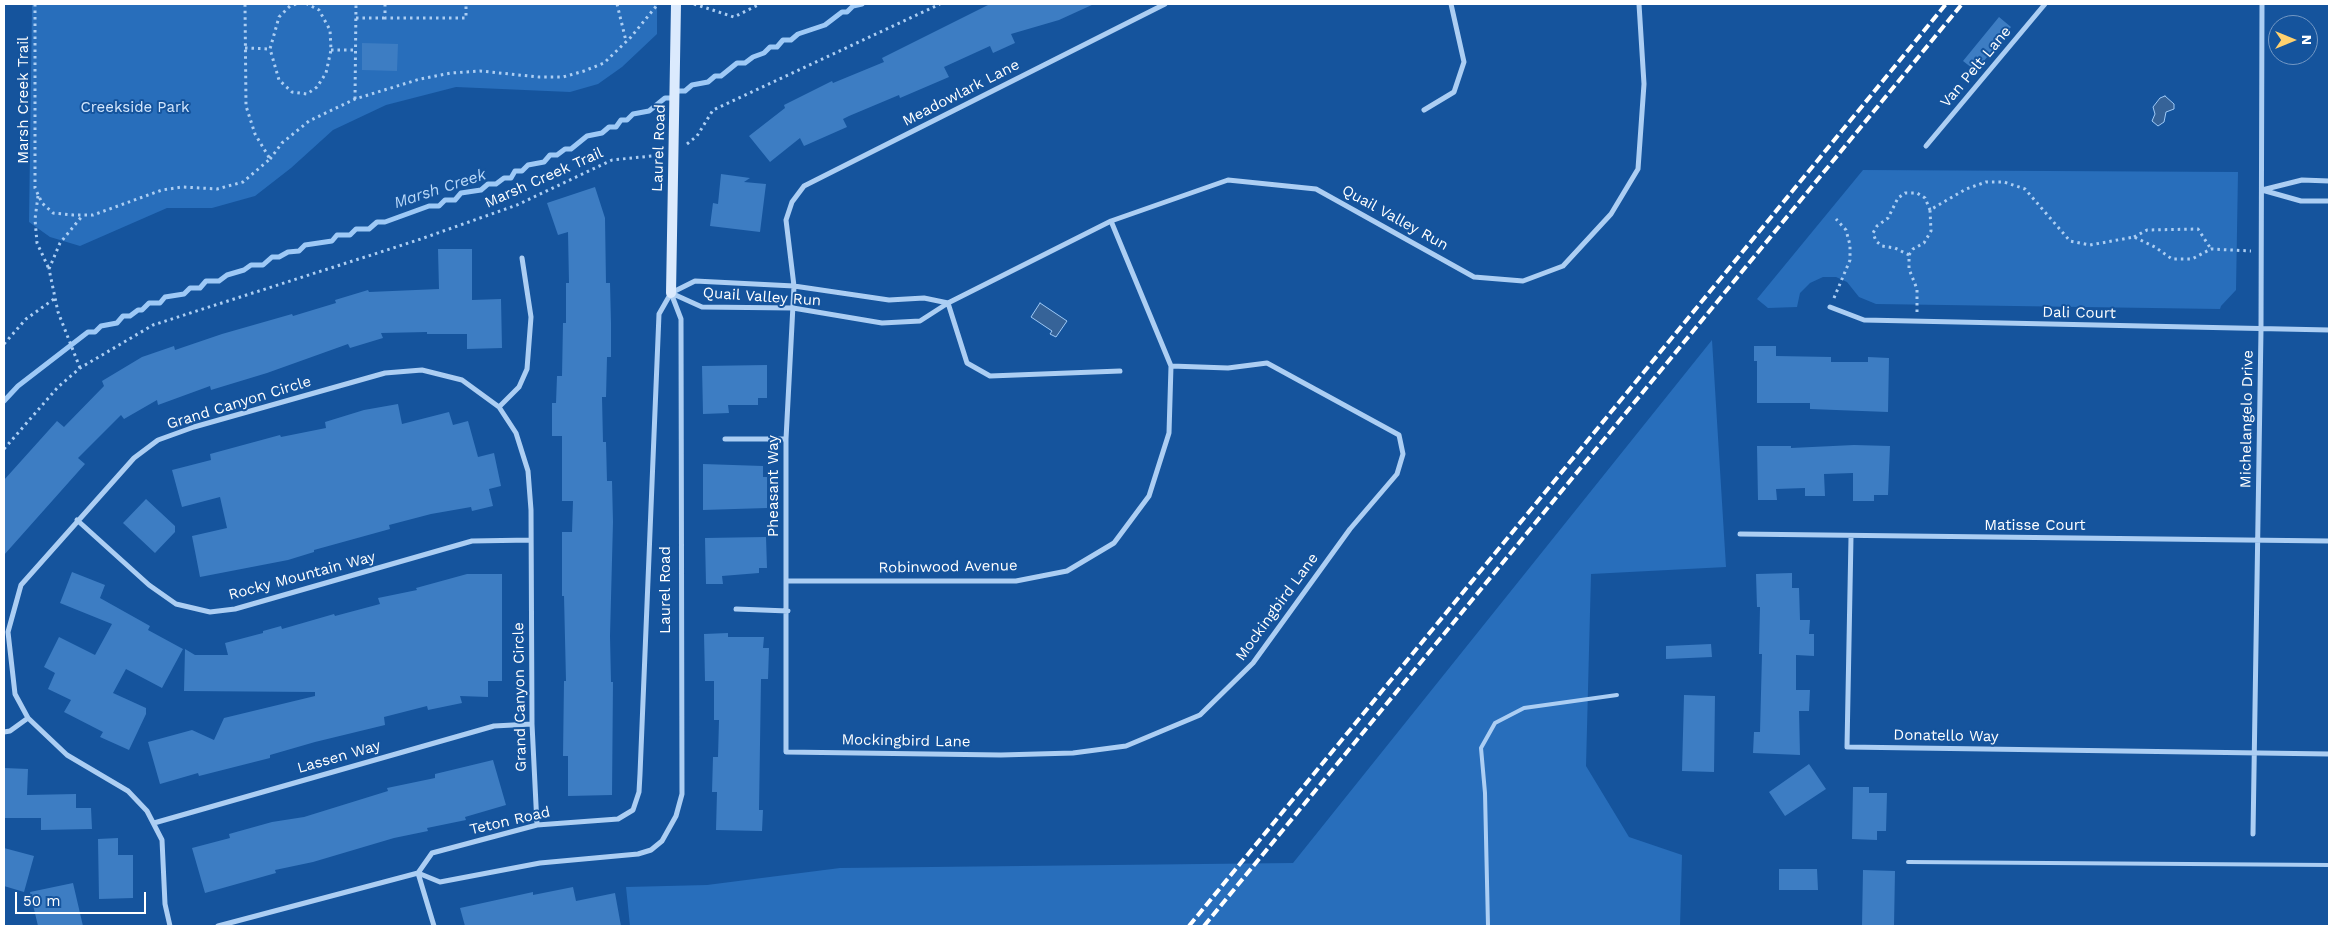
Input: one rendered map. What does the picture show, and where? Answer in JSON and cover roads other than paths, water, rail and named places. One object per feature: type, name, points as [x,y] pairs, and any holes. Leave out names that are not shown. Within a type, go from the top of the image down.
[{"type":"street","name":"Laurel Road","points":[[418,873],[440,882],[540,863],[638,854],[651,850],[662,841],[676,816],[682,794],[681,319],[671,293],[675,154],[676,4]]},
{"type":"street","name":"Meadowlark Lane","points":[[786,220],[792,202],[804,186],[1165,4]]},
{"type":"street","points":[[1424,110],[1454,92],[1464,62],[1451,4]]},
{"type":"street","name":"Quail Valley Run","points":[[671,293],[702,307],[793,308],[882,323],[920,321],[948,303],[1111,221],[1228,180],[1316,189],[1474,277],[1523,281],[1564,266],[1611,214],[1638,169],[1644,84],[1639,4]]},
{"type":"street","name":"Van Pelt Lane","points":[[1926,146],[2045,4]]},
{"type":"street","name":"Michelangelo Drive","points":[[2253,834],[2261,330],[2262,4]]},
{"type":"street","points":[[2262,190],[2302,180],[2329,180]]},
{"type":"street","points":[[2262,190],[2301,201],[2329,201]]},
{"type":"street","name":"Pheasant Way","points":[[786,220],[794,286],[786,439],[786,581],[788,611],[786,752]]},
{"type":"street","name":"Robinwood Avenue","points":[[786,581],[1016,581],[1067,571],[1114,543],[1149,496],[1169,433],[1171,366],[1111,221]]},
{"type":"street","points":[[499,407],[518,387],[527,369],[531,316],[522,258]]},
{"type":"street","name":"Quail Valley Run","points":[[671,293],[695,281],[794,286],[889,300],[924,298],[948,303]]},
{"type":"street","name":"Laurel Road","points":[[618,819],[633,810],[639,792],[659,314],[671,293]]},
{"type":"street","points":[[948,303],[967,363],[990,376],[1120,370]]},
{"type":"street","name":"Dali Court","points":[[1830,307],[1864,320],[2329,330]]},
{"type":"street","name":"Mockingbird Lane","points":[[786,752],[1000,755],[1073,753],[1126,746],[1200,716],[1253,663],[1350,529],[1397,474],[1403,454],[1399,435],[1267,363],[1228,368],[1171,366]]},
{"type":"street","name":"Grand Canyon Circle","points":[[170,926],[165,904],[162,840],[154,823],[128,791],[67,755],[28,718],[14,694],[9,660],[8,632],[21,585],[134,458],[158,440],[194,426],[385,373],[422,370],[462,380],[499,407],[516,432],[528,471],[531,540],[532,724],[537,825]]},
{"type":"street","points":[[725,439],[786,439]]},
{"type":"street","name":"Rocky Mountain Way","points":[[77,520],[149,585],[176,604],[210,612],[235,609],[472,541],[531,540]]},
{"type":"street","name":"Matisse Court","points":[[1740,534],[1851,537],[2329,541]]},
{"type":"street","name":"Donatello Way","points":[[1851,537],[1847,747],[2254,753]]},
{"type":"street","points":[[736,609],[788,611]]},
{"type":"street","points":[[4,732],[10,731],[28,718]]},
{"type":"street","name":"Lassen Way","points":[[154,823],[494,726],[532,724]]},
{"type":"street","points":[[2254,753],[2329,754]]},
{"type":"street","name":"Teton Road","points":[[418,873],[432,853],[537,825],[618,819]]},
{"type":"street","points":[[218,926],[418,873],[434,926]]},
{"type":"lane","points":[[1488,926],[1485,793],[1481,748],[1495,723],[1524,708],[1617,695]]},
{"type":"lane","points":[[1908,862],[2329,865]]},
{"type":"waterway","name":"Marsh Creek","points":[[4,401],[18,386],[88,332],[95,332],[101,326],[117,323],[123,316],[130,316],[138,310],[142,310],[149,303],[160,303],[165,297],[184,294],[190,288],[200,288],[206,281],[219,281],[227,275],[244,270],[251,265],[263,265],[272,257],[279,257],[288,252],[299,251],[305,245],[332,241],[337,235],[350,235],[356,229],[369,229],[377,222],[385,222],[429,206],[439,206],[445,200],[455,200],[461,193],[481,190],[488,184],[496,184],[504,178],[511,178],[515,171],[522,171],[528,165],[544,162],[550,155],[557,155],[565,149],[571,149],[587,136],[602,133],[609,127],[616,127],[621,120],[627,120],[633,114],[649,111],[665,98],[672,98],[678,91],[685,91],[692,85],[708,82],[715,76],[721,76],[737,63],[745,63],[753,57],[764,53],[770,47],[777,47],[783,40],[791,40],[798,34],[825,25],[842,12],[847,12],[853,6],[862,4]]},
{"type":"railway","points":[[1189,926],[1946,4]]},
{"type":"railway","points":[[1204,926],[1962,4]]},
{"type":"park label","name":"Creekside Park","points":[[135,108]]}]
